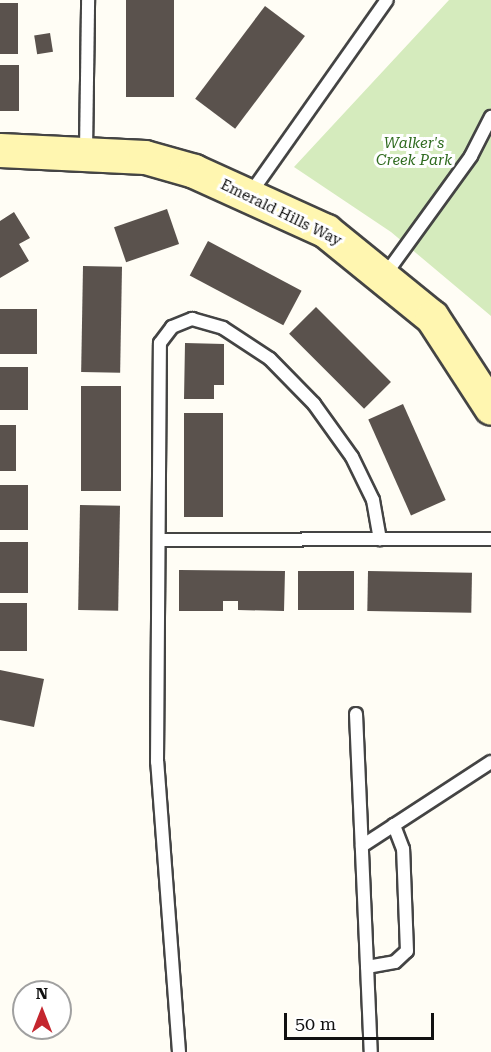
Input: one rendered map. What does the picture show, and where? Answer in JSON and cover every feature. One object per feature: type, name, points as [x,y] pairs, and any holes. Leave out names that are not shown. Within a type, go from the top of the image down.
[{"type":"street","name":"Emerald Hills Way","points":[[0,150],[86,151],[154,160],[250,194],[326,231],[385,275],[432,317],[491,408]]},
{"type":"lane","points":[[86,151],[88,0]]},
{"type":"lane","points":[[250,194],[387,0]]},
{"type":"lane","points":[[385,275],[471,156],[491,117]]},
{"type":"lane","points":[[179,1052],[157,762],[160,343],[172,327],[192,319],[223,328],[270,359],[314,404],[352,457],[373,500],[380,539]]},
{"type":"lane","points":[[160,540],[491,539]]},
{"type":"lane","points":[[356,714],[371,1052]]},
{"type":"lane","points":[[362,846],[491,762]]},
{"type":"lane","points":[[367,967],[395,962],[407,951],[403,849],[394,825]]},
{"type":"green space","name":"Walker's Creek Park","points":[[449,0],[491,0],[491,316],[391,232],[294,167]]},
{"type":"building","points":[[126,0],[174,0],[174,97],[126,97]]},
{"type":"building","points":[[0,3],[18,3],[18,54],[0,54]]},
{"type":"building","points":[[265,6],[305,36],[235,129],[195,99]]},
{"type":"building","points":[[50,33],[53,52],[37,54],[34,36]]},
{"type":"building","points":[[0,65],[19,65],[19,111],[0,111]]},
{"type":"building","points":[[167,209],[179,244],[126,262],[114,227]]},
{"type":"building","points":[[14,212],[30,238],[19,244],[29,261],[0,278],[0,221]]},
{"type":"building","points":[[208,241],[302,291],[283,325],[190,275]]},
{"type":"building","points":[[83,266],[122,267],[120,373],[81,372]]},
{"type":"building","points":[[316,307],[391,382],[364,409],[289,334]]},
{"type":"building","points":[[0,309],[37,309],[37,354],[0,354]]},
{"type":"building","points":[[185,343],[224,344],[224,385],[214,385],[214,399],[184,399]]},
{"type":"building","points":[[0,367],[28,367],[28,410],[0,410]]},
{"type":"building","points":[[81,386],[121,386],[121,491],[81,491]]},
{"type":"building","points":[[403,404],[446,500],[411,515],[368,419]]},
{"type":"building","points":[[184,413],[223,413],[223,517],[184,517]]},
{"type":"building","points":[[0,425],[16,425],[16,471],[0,471]]},
{"type":"building","points":[[0,485],[28,485],[28,530],[0,530]]},
{"type":"building","points":[[80,505],[120,506],[118,611],[78,610]]},
{"type":"building","points":[[0,542],[28,542],[28,593],[0,593]]},
{"type":"building","points":[[179,570],[285,571],[284,611],[238,610],[238,601],[223,601],[223,611],[179,611]]},
{"type":"building","points":[[298,571],[354,571],[354,610],[298,610]]},
{"type":"building","points":[[368,571],[472,573],[471,613],[367,611]]},
{"type":"building","points":[[0,603],[27,603],[27,651],[0,651]]},
{"type":"building","points":[[0,670],[44,679],[34,727],[0,720]]}]
